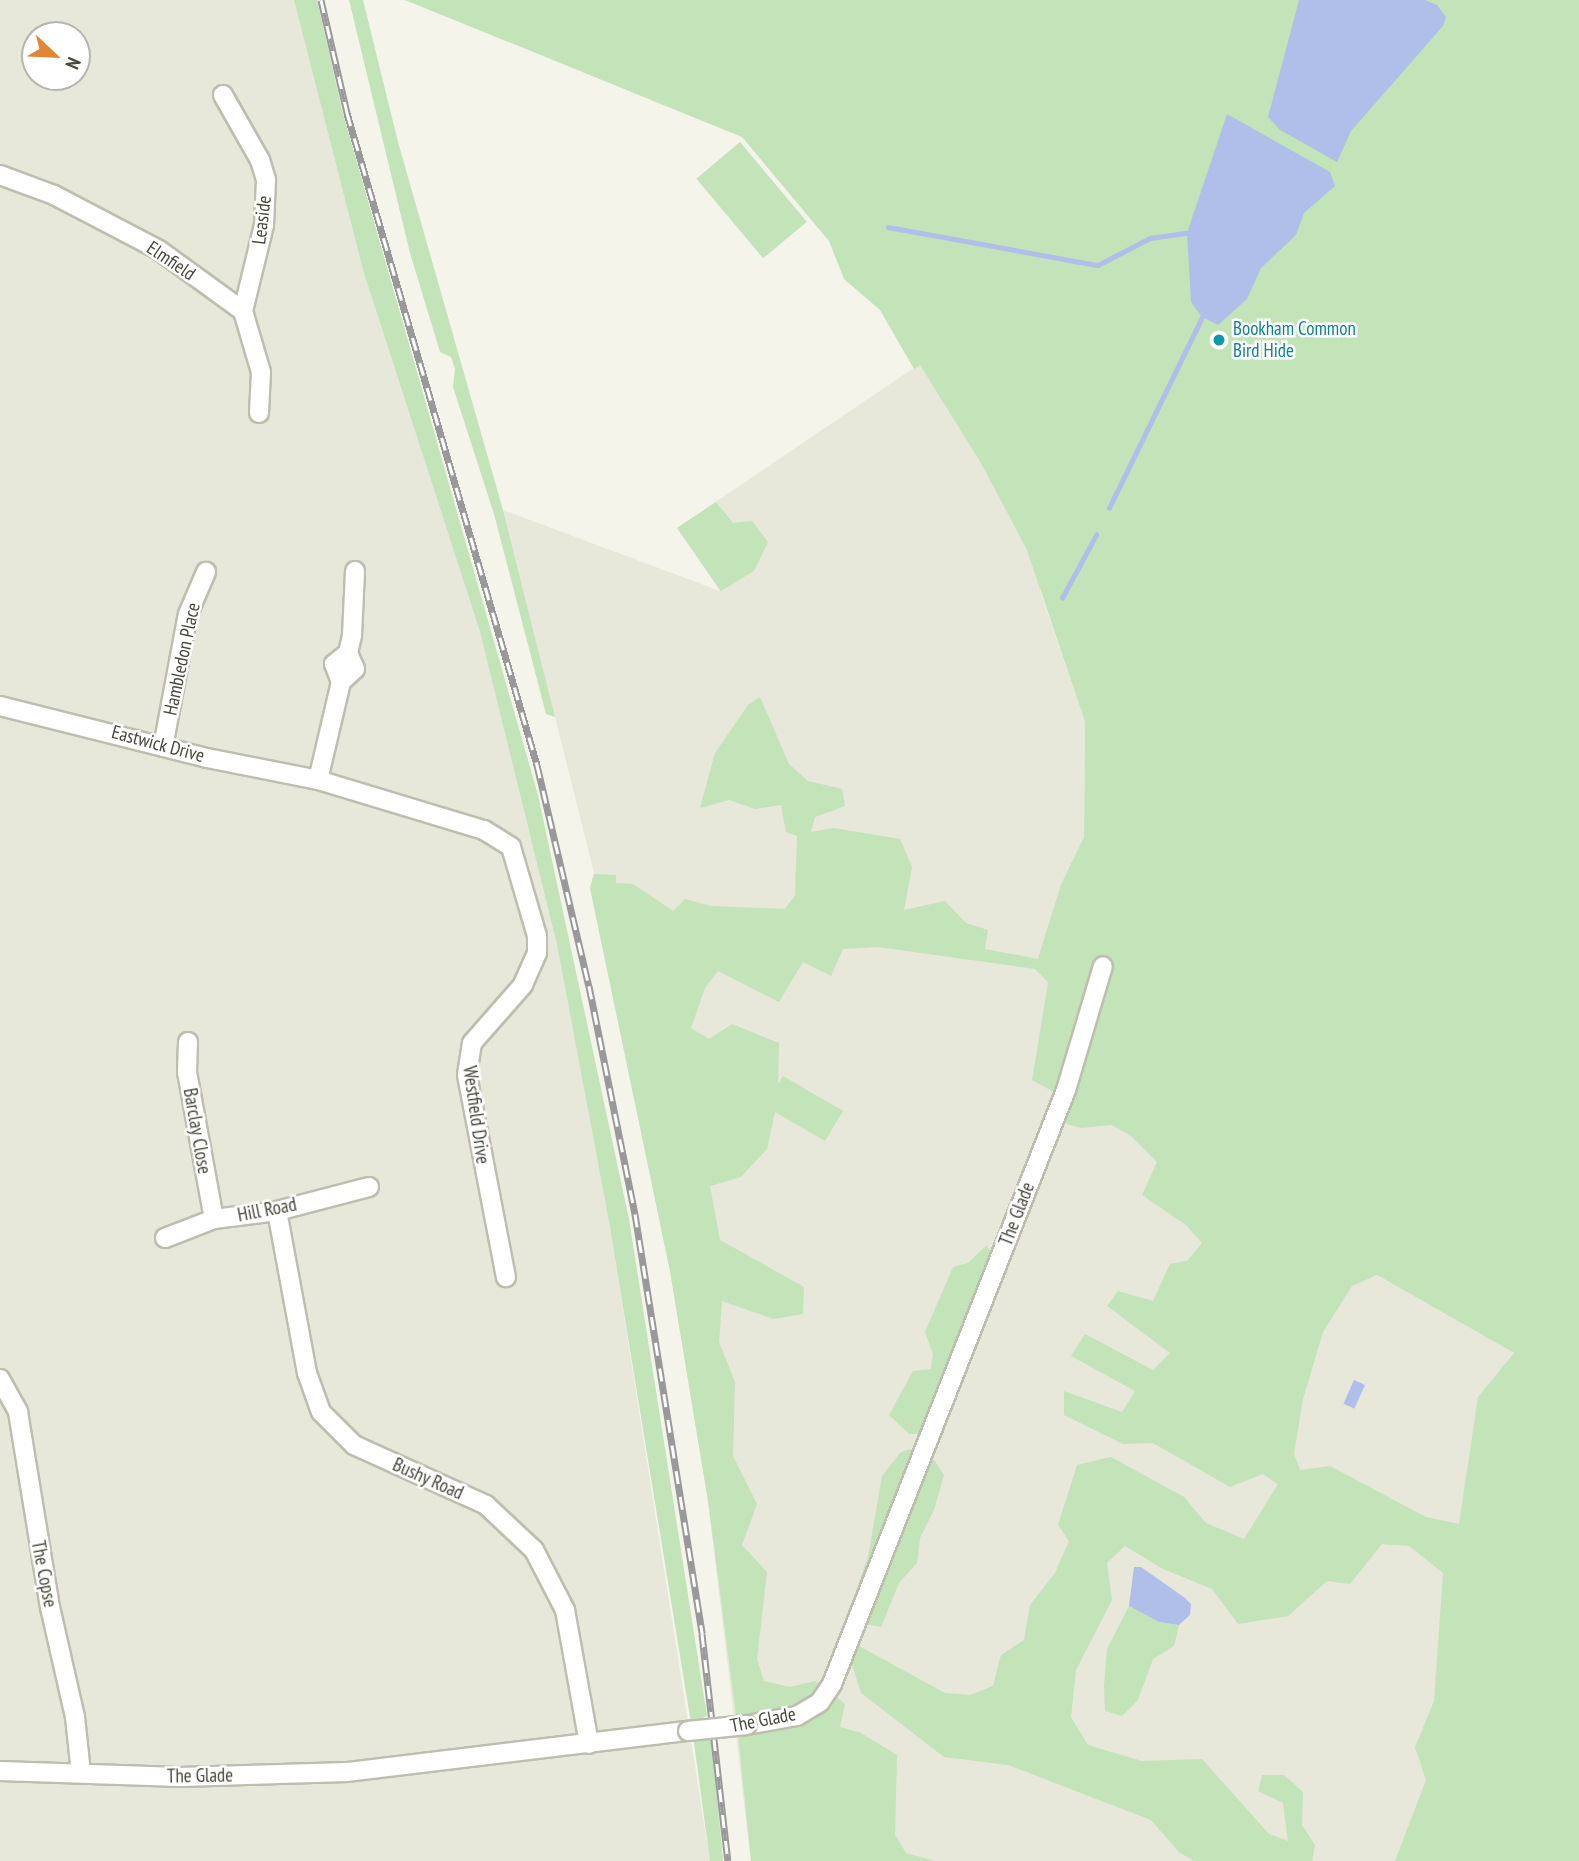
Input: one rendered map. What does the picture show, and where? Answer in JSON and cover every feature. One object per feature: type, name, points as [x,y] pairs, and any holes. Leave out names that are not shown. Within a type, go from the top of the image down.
[{"type":"street","name":"Leaside","points":[[223,95],[260,160],[266,180],[264,225],[243,312]]},
{"type":"street","name":"Elmfield","points":[[0,175],[86,210],[159,250],[243,312]]},
{"type":"street","points":[[243,312],[261,372],[259,413]]},
{"type":"street","points":[[318,780],[341,682],[334,664],[348,653],[355,617],[355,570]]},
{"type":"street","name":"Hambledon Place","points":[[163,747],[188,614],[206,572]]},
{"type":"street","name":"Eastwick Drive","points":[[0,706],[163,747],[318,780]]},
{"type":"street","name":"Westfield Drive","points":[[318,780],[484,830],[511,847],[518,859],[537,953],[523,985],[481,1031],[467,1059],[506,1277]]},
{"type":"street","name":"The Glade","points":[[0,1771],[180,1777],[347,1772],[747,1725],[797,1716],[820,1702],[832,1684],[1066,1090],[1103,966]]},
{"type":"street","name":"Barclay Close","points":[[188,1042],[187,1072],[214,1219]]},
{"type":"street","name":"Hill Road","points":[[165,1238],[214,1219],[277,1211],[369,1187]]},
{"type":"street","name":"Bushy Road","points":[[277,1211],[307,1373],[321,1412],[354,1445],[486,1506],[534,1550],[565,1610],[589,1744]]},
{"type":"street","name":"The Copse","points":[[0,1379],[18,1412],[50,1607],[75,1717],[81,1773]]},
{"type":"shaded area","points":[[0,0],[294,0],[363,270],[480,632],[557,945],[610,1227],[710,1861],[0,1861]]},
{"type":"shaded area","points":[[933,355],[1040,539],[1040,591],[1085,722],[1084,837],[1061,884],[1036,969],[1048,982],[1032,1079],[1514,1353],[1579,1861],[751,1861],[708,1501],[670,1271],[590,888],[594,873],[503,510],[720,591],[677,528]]},
{"type":"green space","points":[[294,0],[317,0],[342,110],[538,795],[629,1219],[707,1716],[691,1723],[610,1227],[557,945],[480,632],[363,270]]},
{"type":"green space","points":[[349,0],[363,0],[398,142],[503,510],[555,717],[546,714],[494,514],[453,387],[455,369],[451,357],[440,352],[410,253]]},
{"type":"green space","points":[[405,0],[1579,0],[1579,1861],[1395,1861],[1426,1780],[1415,1747],[1434,1701],[1443,1573],[1409,1546],[1382,1544],[1350,1584],[1327,1581],[1288,1616],[1238,1624],[1212,1589],[1163,1569],[1125,1546],[1107,1563],[1112,1600],[1076,1670],[1071,1717],[1088,1745],[1142,1761],[1202,1759],[1269,1834],[1288,1841],[1283,1803],[1258,1791],[1262,1775],[1284,1775],[1303,1792],[1302,1825],[1315,1845],[1312,1861],[1194,1861],[1179,1852],[1151,1820],[1008,1765],[944,1757],[861,1693],[851,1661],[859,1646],[945,1693],[970,1695],[993,1686],[1001,1655],[1024,1640],[1030,1605],[1055,1573],[1069,1541],[1058,1525],[1077,1465],[1111,1457],[1184,1497],[1206,1523],[1244,1539],[1278,1484],[1263,1474],[1230,1487],[1153,1443],[1123,1444],[1064,1415],[1064,1391],[1122,1412],[1135,1391],[1071,1356],[1085,1334],[1153,1370],[1170,1353],[1107,1306],[1118,1291],[1153,1301],[1170,1264],[1187,1261],[1202,1243],[1186,1225],[1142,1195],[1157,1162],[1131,1136],[1112,1125],[1081,1128],[1067,1124],[1063,1112],[1068,1100],[1032,1080],[1048,982],[1035,969],[878,947],[843,949],[831,976],[803,962],[779,1002],[718,971],[705,988],[691,1028],[709,1039],[732,1024],[779,1043],[778,1084],[783,1076],[843,1111],[825,1141],[775,1112],[767,1149],[741,1177],[710,1186],[720,1240],[804,1287],[803,1314],[773,1319],[722,1301],[719,1342],[735,1382],[733,1456],[757,1504],[742,1545],[767,1572],[757,1659],[764,1681],[790,1687],[815,1681],[824,1688],[812,1702],[787,1714],[736,1715],[708,1501],[670,1271],[590,888],[594,874],[616,875],[616,883],[633,884],[673,911],[685,899],[711,906],[785,909],[795,895],[797,836],[786,832],[781,805],[755,809],[729,800],[700,808],[715,753],[748,705],[760,697],[789,764],[808,781],[842,789],[845,806],[815,817],[811,832],[834,828],[900,839],[912,867],[904,910],[945,901],[966,923],[988,930],[985,949],[1038,959],[1061,884],[1084,837],[1085,722],[1027,550],[981,463],[920,365],[914,369],[880,310],[844,279],[829,241],[742,137]],"holes":[[[1377,1275],[1514,1353],[1478,1397],[1459,1524],[1426,1517],[1330,1466],[1300,1470],[1294,1454],[1303,1399],[1323,1332],[1352,1286]]]},
{"type":"green space","points":[[740,142],[807,222],[763,258],[696,179]]},
{"type":"green space","points":[[716,502],[733,523],[752,521],[768,542],[754,571],[721,591],[677,528]]},
{"type":"green space","points":[[987,1245],[993,1257],[922,1434],[909,1434],[889,1415],[913,1371],[931,1369],[933,1354],[925,1332],[953,1267],[968,1263]]},
{"type":"green space","points":[[909,1449],[935,1461],[944,1475],[934,1510],[920,1538],[917,1563],[899,1583],[881,1627],[846,1620],[868,1557],[882,1476],[900,1453]]},
{"type":"green space","points":[[1129,1606],[1159,1622],[1179,1625],[1174,1646],[1153,1659],[1138,1700],[1122,1716],[1105,1711],[1104,1686],[1107,1649]]},
{"type":"green space","points":[[833,1694],[845,1704],[840,1727],[861,1733],[897,1755],[895,1835],[906,1853],[934,1861],[751,1861],[738,1734]]},
{"type":"green space","points":[[711,1733],[723,1861],[710,1861],[693,1735]]},
{"type":"water","points":[[1299,0],[1425,0],[1437,5],[1446,17],[1443,26],[1351,131],[1337,162],[1280,130],[1268,117]]},
{"type":"water","points":[[1227,114],[1330,172],[1335,186],[1304,213],[1296,235],[1261,268],[1247,299],[1218,325],[1202,317],[1191,302],[1187,233]]},
{"type":"water","points":[[1354,1380],[1365,1385],[1354,1409],[1343,1404]]},
{"type":"water","points":[[1134,1567],[1141,1567],[1185,1598],[1191,1604],[1190,1615],[1179,1625],[1159,1622],[1129,1606]]},
{"type":"waterway","points":[[888,227],[1098,265],[1150,238],[1187,233]]},
{"type":"waterway","points":[[1109,508],[1202,317]]},
{"type":"waterway","points":[[1062,598],[1096,535]]},
{"type":"railway","points":[[321,0],[347,113],[537,765],[589,986],[635,1214],[702,1634],[728,1861]]},
{"type":"place","name":"Bookham Common Bird Hide","points":[[1219,340]]}]
